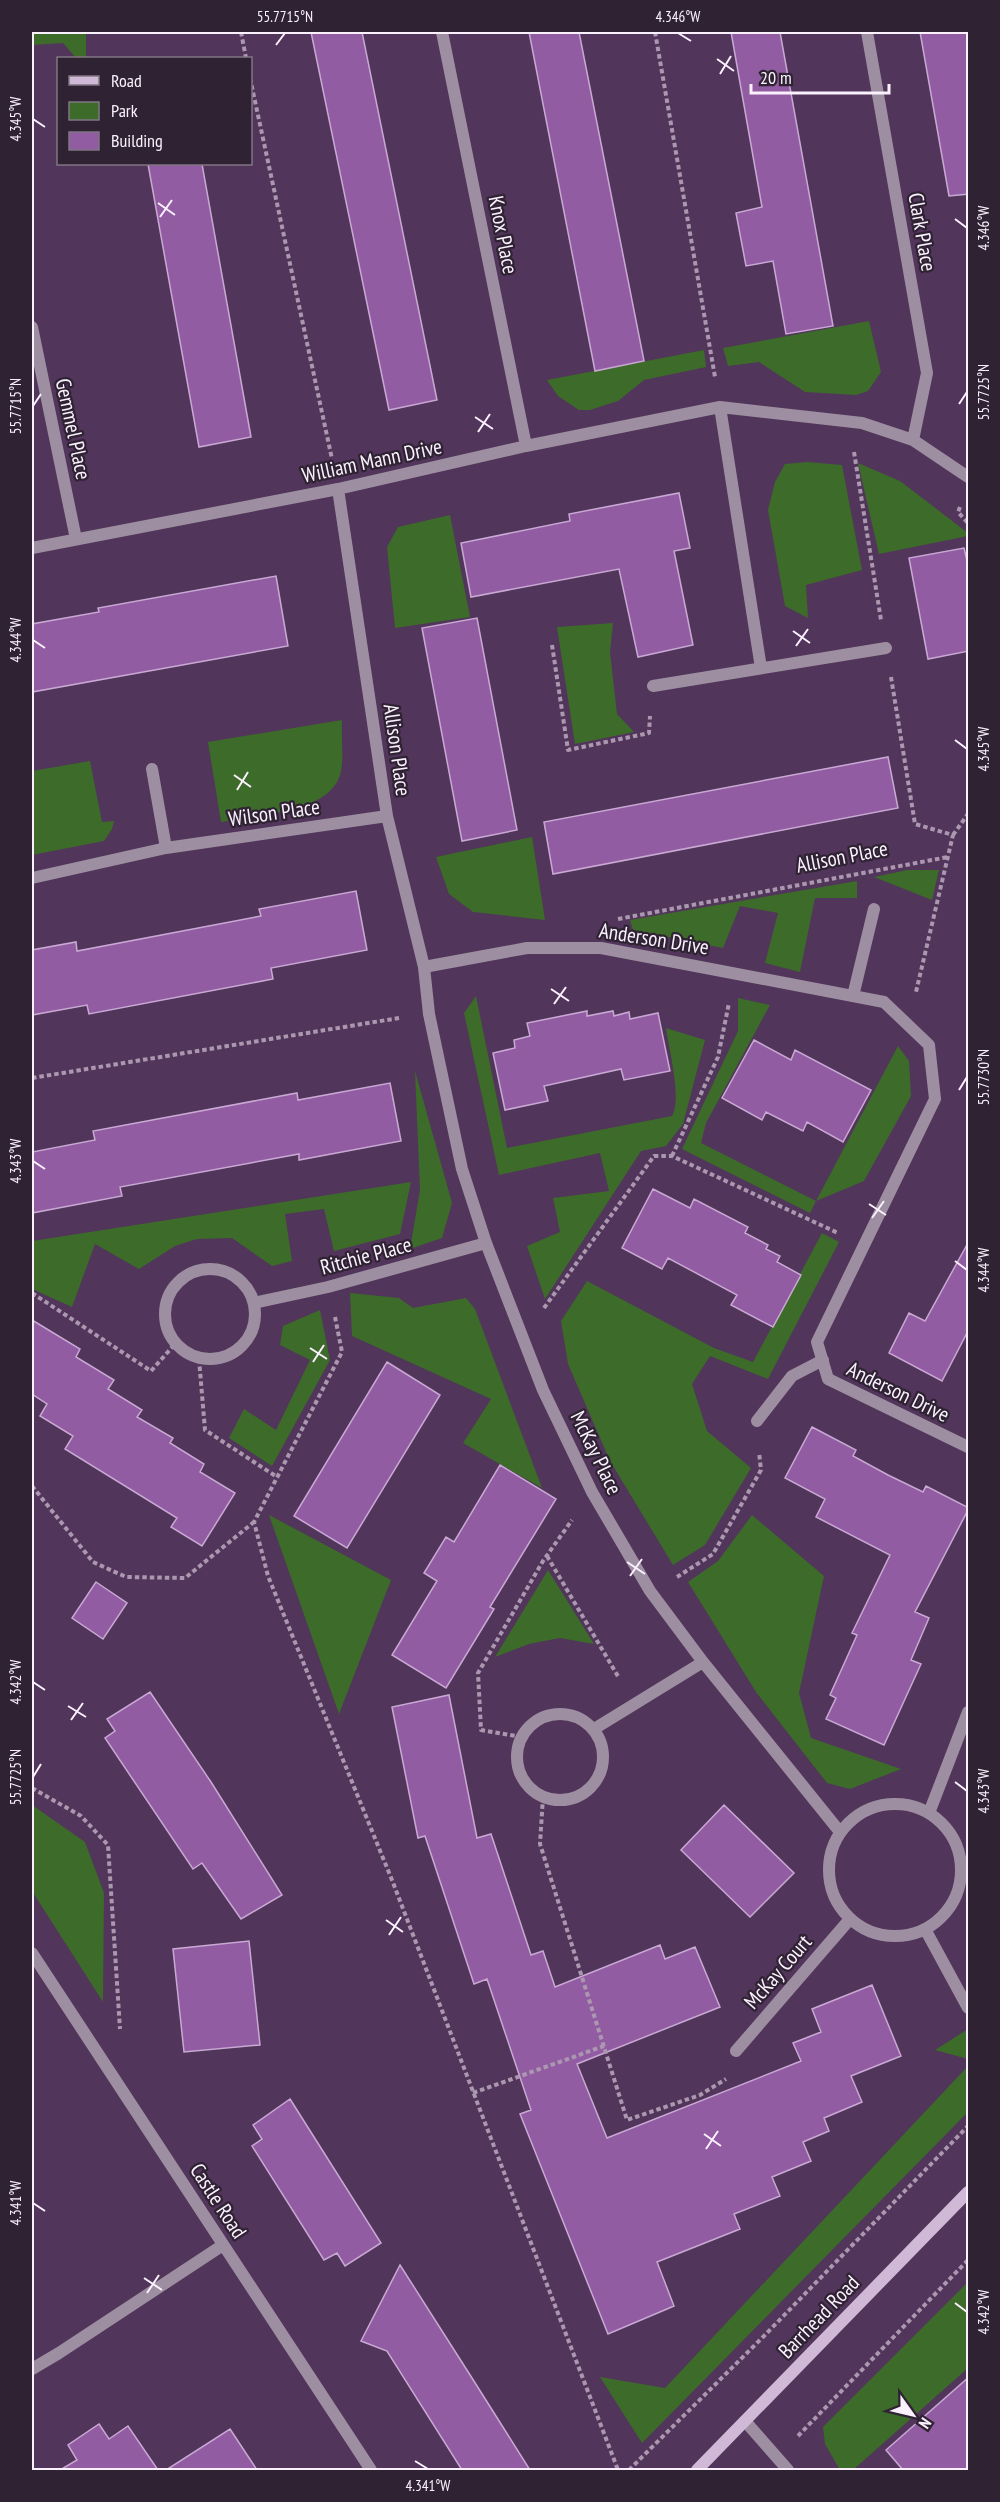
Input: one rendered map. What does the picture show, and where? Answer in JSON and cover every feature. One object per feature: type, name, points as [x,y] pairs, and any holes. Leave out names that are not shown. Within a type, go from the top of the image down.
[{"type":"street","name":"Knox Place","points":[[442,32],[526,446]]},
{"type":"street","name":"Clark Place","points":[[867,32],[927,373],[913,440]]},
{"type":"street","name":"Gemmel Place","points":[[32,327],[76,539]]},
{"type":"street","name":"William Mann Drive","points":[[32,548],[338,489],[526,446],[720,407],[862,423],[913,440],[968,477]]},
{"type":"street","points":[[720,407],[761,668]]},
{"type":"street","name":"Allison Place","points":[[338,489],[387,816],[424,967],[429,1014],[462,1169],[486,1244]]},
{"type":"street","points":[[653,686],[886,648]]},
{"type":"street","points":[[152,769],[166,848]]},
{"type":"street","name":"Wilson Place","points":[[32,878],[166,848],[387,816]]},
{"type":"street","points":[[853,996],[874,909]]},
{"type":"street","name":"Anderson Drive","points":[[424,967],[527,948],[601,948],[884,1002],[929,1045],[935,1099],[817,1342],[828,1379],[969,1447]]},
{"type":"street","name":"Ritchie Place","points":[[254,1303],[328,1287],[486,1244]]},
{"type":"street","name":"McKay Place","points":[[486,1244],[543,1390],[592,1492],[650,1592],[703,1662],[840,1832]]},
{"type":"street","points":[[210,1269],[238,1278],[248,1290],[254,1303],[255,1319],[251,1334],[242,1347],[229,1356],[214,1360],[199,1359],[186,1354],[175,1344],[168,1333],[164,1318],[171,1289],[182,1278],[195,1271],[210,1269]]},
{"type":"street","name":"Anderson Drive","points":[[757,1421],[792,1376],[823,1360]]},
{"type":"street","points":[[594,1729],[703,1662]]},
{"type":"street","points":[[929,1813],[969,1712]]},
{"type":"street","points":[[556,1714],[570,1714],[583,1720],[594,1729],[601,1742],[604,1756],[602,1770],[596,1783],[585,1793],[572,1799],[558,1801],[543,1797],[531,1790],[520,1772],[517,1751],[522,1737],[530,1726],[542,1718],[556,1714]]},
{"type":"street","points":[[911,1805],[929,1813],[945,1826],[955,1843],[961,1862],[960,1882],[954,1902],[941,1918],[925,1929],[906,1935],[886,1936],[867,1930],[850,1919],[838,1905],[830,1887],[828,1868],[832,1849],[840,1832],[854,1817],[881,1806],[911,1805]]},
{"type":"street","name":"McKay Court","points":[[736,2051],[850,1919]]},
{"type":"street","points":[[925,1929],[969,2008]]},
{"type":"street","name":"Castle Road","points":[[32,1953],[371,2470]]},
{"type":"street","name":"Barrhead Road","points":[[697,2470],[969,2192]]},
{"type":"street","points":[[32,2369],[223,2245]]},
{"type":"street","points":[[745,2421],[788,2470]]},
{"type":"path","points":[[241,32],[246,57]]},
{"type":"path","points":[[655,32],[720,407]]},
{"type":"path","points":[[252,87],[338,489]]},
{"type":"path","points":[[552,645],[568,750],[649,732],[653,686]]},
{"type":"path","points":[[953,835],[969,814]]},
{"type":"path","name":"Allison Place","points":[[601,948],[592,924],[948,857],[909,1026]]},
{"type":"path","name":"Anderson Drive","points":[[672,1156],[718,1058],[735,972]]},
{"type":"path","points":[[32,1078],[429,1014]]},
{"type":"path","points":[[523,1338],[654,1156],[672,1156],[864,1245]]},
{"type":"path","points":[[32,1486],[93,1562],[126,1577],[185,1578],[254,1522],[342,1352],[328,1287]]},
{"type":"path","points":[[32,1293],[152,1371],[175,1344]]},
{"type":"path","points":[[199,1359],[205,1430],[277,1477]]},
{"type":"path","points":[[650,1592],[694,1568],[713,1554],[760,1470],[757,1421]]},
{"type":"path","points":[[522,1737],[481,1730],[478,1673],[547,1556],[592,1492]]},
{"type":"path","points":[[254,1522],[268,1576],[392,1880],[618,2470]]},
{"type":"path","points":[[547,1556],[634,1705]]},
{"type":"path","points":[[32,1788],[81,1816],[108,1845],[120,2032],[102,2059]]},
{"type":"path","points":[[543,1797],[540,1844],[627,2120],[700,2095],[741,2069],[736,2051]]},
{"type":"path","points":[[473,2092],[604,2046]]},
{"type":"path","points":[[629,2470],[763,2337],[969,2126]]},
{"type":"path","points":[[777,2458],[969,2260]]},
{"type":"green space","points":[[32,32],[86,32],[86,57],[75,57],[63,43],[32,45]]},
{"type":"green space","points":[[869,321],[881,372],[868,391],[856,395],[805,392],[759,362],[728,366],[723,348]]},
{"type":"green space","points":[[704,350],[706,367],[644,380],[618,401],[590,410],[579,410],[558,396],[547,380]]},
{"type":"green space","points":[[807,462],[842,465],[862,570],[806,585],[808,618],[785,606],[768,510],[775,482],[785,464]]},
{"type":"green space","points":[[858,463],[900,481],[968,533],[968,536],[879,554]]},
{"type":"green space","points":[[450,515],[470,617],[395,628],[387,547],[398,527]]},
{"type":"green space","points":[[613,623],[610,652],[617,714],[634,732],[575,744],[557,627]]},
{"type":"green space","points":[[342,720],[341,771],[335,785],[324,796],[291,810],[221,822],[208,742]]},
{"type":"green space","points":[[90,761],[102,822],[114,821],[112,829],[104,841],[32,855],[32,771]]},
{"type":"green space","points":[[532,837],[545,920],[473,912],[449,894],[436,857]]},
{"type":"green space","points":[[907,870],[939,870],[932,900],[874,877]]},
{"type":"green space","points":[[857,881],[857,898],[815,898],[800,972],[765,963],[778,913],[740,906],[723,948],[633,930],[630,920]]},
{"type":"green space","points":[[476,996],[507,1148],[672,1116],[676,1098],[666,1028],[705,1040],[683,1124],[666,1146],[641,1151],[545,1299],[527,1246],[560,1232],[553,1198],[609,1191],[600,1153],[499,1175],[464,1013]]},
{"type":"green space","points":[[738,998],[770,1005],[706,1123],[701,1143],[816,1201],[810,1213],[682,1149],[738,1031]]},
{"type":"green space","points":[[898,1046],[909,1061],[911,1096],[864,1181],[816,1201]]},
{"type":"green space","points":[[415,1071],[452,1203],[442,1238],[410,1249],[420,1190]]},
{"type":"green space","points":[[411,1182],[400,1234],[334,1251],[324,1209],[285,1214],[292,1261],[272,1266],[232,1238],[197,1239],[175,1246],[139,1269],[95,1244],[72,1307],[32,1289],[32,1241]]},
{"type":"green space","points":[[822,1233],[839,1242],[768,1379],[710,1356],[692,1384],[707,1431],[751,1468],[705,1545],[673,1565],[610,1461],[568,1364],[561,1321],[587,1281],[714,1348],[753,1362]]},
{"type":"green space","points":[[350,1293],[399,1298],[413,1308],[466,1298],[475,1309],[542,1488],[463,1443],[491,1399],[352,1336]]},
{"type":"green space","points":[[320,1310],[330,1360],[272,1466],[229,1438],[244,1409],[276,1430],[310,1360],[280,1345],[283,1326]]},
{"type":"green space","points":[[269,1515],[391,1580],[339,1714]]},
{"type":"green space","points":[[752,1515],[824,1576],[799,1693],[811,1738],[901,1769],[850,1789],[827,1783],[756,1692],[688,1582],[718,1561]]},
{"type":"green space","points":[[548,1570],[594,1644],[560,1638],[529,1644],[495,1657]]},
{"type":"green space","points":[[32,1805],[85,1842],[104,1893],[103,2002],[32,1891]]},
{"type":"green space","points":[[968,2029],[968,2059],[935,2050]]},
{"type":"green space","points":[[968,2066],[968,2112],[642,2443],[600,2377],[665,2388]]},
{"type":"green space","points":[[968,2282],[968,2368],[853,2470],[840,2470],[825,2444],[823,2427]]},
{"type":"building","points":[[311,32],[362,32],[437,400],[389,410]]},
{"type":"building","points":[[529,32],[579,32],[644,361],[595,371]]},
{"type":"building","points":[[731,32],[780,32],[833,326],[786,334],[773,261],[746,266],[736,213],[762,207]]},
{"type":"building","points":[[920,32],[969,32],[969,194],[949,196]]},
{"type":"building","points":[[148,165],[202,165],[251,437],[199,447]]},
{"type":"building","points":[[679,493],[690,548],[674,551],[693,645],[638,657],[619,569],[471,597],[461,543],[570,521],[569,514]]},
{"type":"building","points":[[964,548],[969,569],[969,651],[928,659],[909,558]]},
{"type":"building","points":[[276,576],[288,646],[32,692],[32,624],[99,612],[98,608]]},
{"type":"building","points":[[477,618],[517,830],[462,841],[422,628]]},
{"type":"building","points":[[888,757],[898,808],[553,874],[544,822]]},
{"type":"building","points":[[356,891],[367,950],[271,968],[273,979],[89,1014],[87,1005],[32,1015],[32,950],[76,942],[77,951],[261,916],[259,909]]},
{"type":"building","points":[[587,1011],[587,1016],[613,1011],[614,1016],[629,1012],[630,1019],[658,1013],[670,1071],[624,1080],[621,1069],[544,1086],[548,1101],[505,1110],[493,1053],[515,1048],[514,1040],[530,1036],[527,1023]]},
{"type":"building","points":[[754,1040],[791,1060],[795,1050],[871,1090],[843,1142],[807,1122],[803,1131],[766,1112],[762,1120],[722,1098]]},
{"type":"building","points":[[390,1083],[401,1141],[299,1160],[299,1154],[120,1187],[122,1196],[32,1213],[32,1152],[95,1140],[93,1131],[297,1093],[298,1100]]},
{"type":"building","points":[[653,1189],[690,1208],[694,1199],[748,1227],[745,1233],[768,1245],[766,1249],[780,1256],[777,1262],[801,1275],[773,1327],[731,1305],[737,1295],[668,1258],[662,1269],[622,1248]]},
{"type":"building","points":[[969,1241],[969,1329],[942,1381],[889,1353],[909,1313],[925,1321]]},
{"type":"building","points":[[32,1320],[80,1349],[76,1357],[114,1380],[108,1389],[142,1410],[137,1417],[173,1438],[170,1443],[204,1464],[200,1472],[235,1493],[202,1546],[171,1527],[177,1518],[65,1449],[73,1436],[40,1416],[47,1404],[32,1394]]},
{"type":"building","points":[[387,1362],[440,1395],[347,1548],[294,1516]]},
{"type":"building","points":[[812,1427],[856,1450],[853,1456],[888,1475],[923,1492],[926,1486],[969,1508],[915,1612],[929,1618],[911,1660],[921,1664],[884,1745],[826,1719],[836,1698],[830,1695],[857,1635],[852,1633],[890,1555],[816,1517],[825,1499],[785,1478]]},
{"type":"building","points":[[500,1465],[556,1499],[490,1607],[494,1609],[446,1688],[392,1655],[437,1581],[424,1573],[446,1537],[454,1542]]},
{"type":"building","points":[[96,1582],[127,1603],[103,1639],[72,1618]]},
{"type":"building","points":[[150,1692],[211,1782],[282,1895],[241,1919],[202,1863],[193,1869],[105,1738],[115,1731],[107,1719]]},
{"type":"building","points":[[449,1695],[477,1838],[491,1834],[531,1955],[543,1951],[555,1987],[660,1945],[665,1959],[695,1947],[720,2007],[577,2064],[607,2138],[801,2061],[793,2043],[821,2032],[812,2009],[872,1985],[901,2056],[851,2076],[862,2102],[824,2118],[829,2131],[803,2142],[811,2161],[772,2177],[780,2196],[734,2214],[740,2229],[657,2262],[674,2306],[608,2334],[520,2114],[531,2110],[487,1979],[474,1984],[425,1836],[418,1838],[392,1707]]},
{"type":"building","points":[[724,1805],[794,1873],[750,1917],[681,1850]]},
{"type":"building","points":[[249,1941],[260,2045],[184,2052],[173,1949]]},
{"type":"building","points":[[290,2099],[381,2243],[345,2266],[337,2253],[324,2260],[252,2146],[262,2139],[253,2125]]},
{"type":"building","points":[[400,2265],[530,2470],[462,2470],[387,2351],[361,2341]]},
{"type":"building","points":[[969,2377],[969,2470],[903,2470],[886,2450]]},
{"type":"building","points":[[99,2424],[109,2439],[128,2426],[158,2470],[60,2470],[77,2460],[68,2445]]},
{"type":"building","points":[[230,2429],[257,2470],[166,2470]]}]
